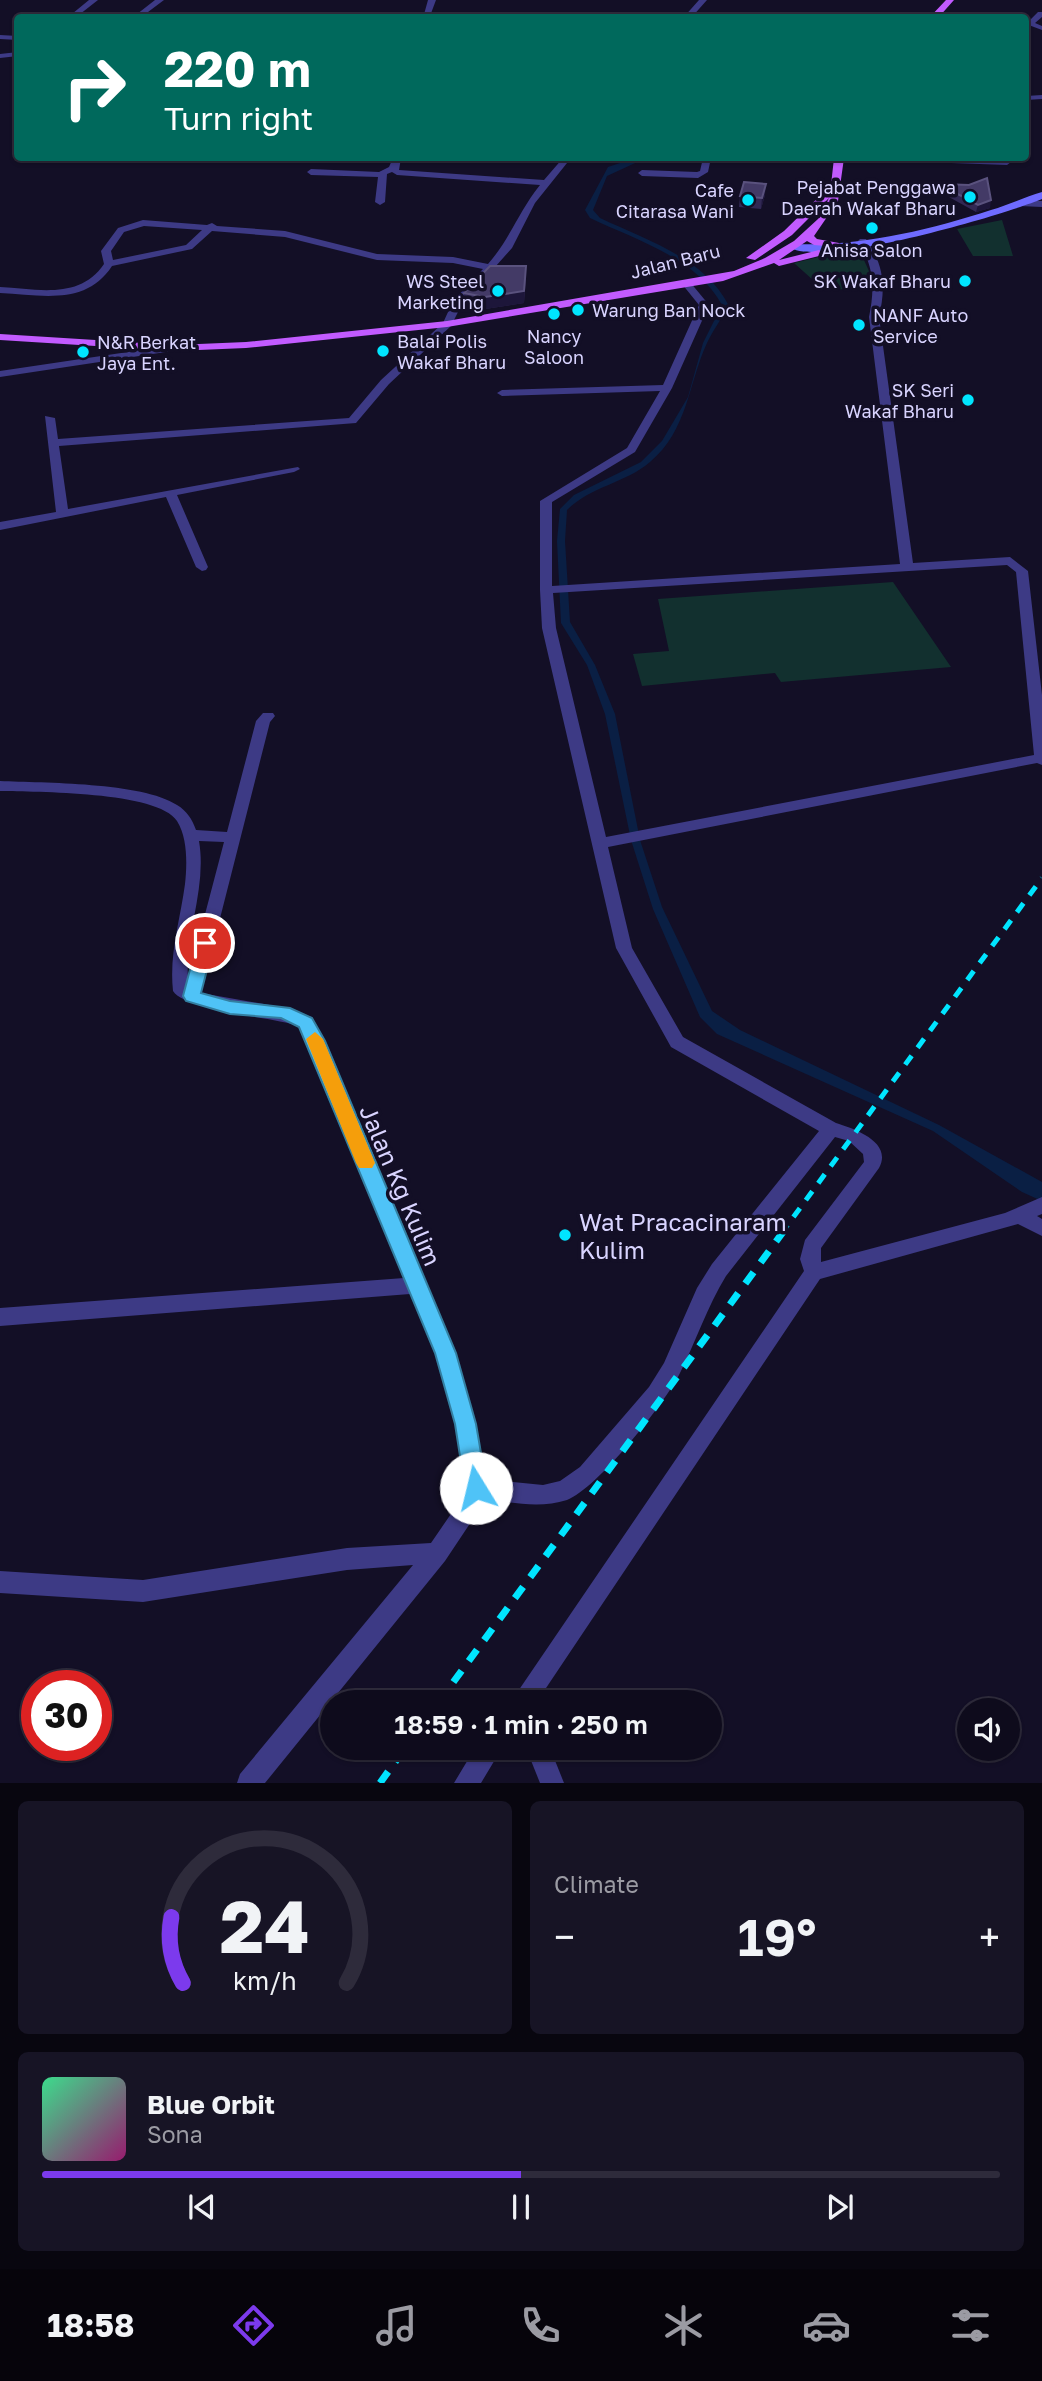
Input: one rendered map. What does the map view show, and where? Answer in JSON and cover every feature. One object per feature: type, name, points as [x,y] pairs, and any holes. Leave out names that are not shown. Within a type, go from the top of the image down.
[{"type":"main road","points":[[937,14],[950,0]]},
{"type":"main road","name":"Jalan Baru","points":[[624,292],[687,284],[747,271],[788,248],[807,234],[832,204],[838,161]]},
{"type":"main road","name":"Jalan Baru","points":[[624,292],[712,271],[760,254],[788,233],[834,188]]},
{"type":"main road","points":[[760,254],[788,248],[788,233]]},
{"type":"main road","points":[[807,234],[814,242],[835,245]]},
{"type":"main road","points":[[747,271],[819,253]]},
{"type":"main road","points":[[0,337],[175,348],[246,345],[447,324],[624,292]]},
{"type":"street","points":[[75,14],[94,0]]},
{"type":"street","points":[[141,14],[160,0]]},
{"type":"street","points":[[688,0],[703,0]]},
{"type":"street","points":[[690,14],[703,0]]},
{"type":"street","points":[[1041,14],[1030,23],[1042,28]]},
{"type":"street","points":[[393,169],[396,161]]},
{"type":"street","points":[[52,443],[352,421],[384,382],[447,324],[457,303],[509,246],[531,202],[564,161]]},
{"type":"street","points":[[642,173],[698,175],[704,172],[706,161]]},
{"type":"street","points":[[979,161],[1007,162]]},
{"type":"street","points":[[311,172],[383,175],[393,169],[546,183]]},
{"type":"street","points":[[380,202],[383,175]]},
{"type":"street","points":[[788,248],[863,241],[981,217],[1042,195]]},
{"type":"street","points":[[1023,204],[1042,204]]},
{"type":"street","points":[[109,264],[106,251],[126,226],[143,223],[212,226],[285,234],[377,257],[453,260],[489,267]]},
{"type":"street","points":[[0,290],[81,291],[94,285],[109,264],[189,247],[212,226]]},
{"type":"street","points":[[788,248],[819,253],[863,241]]},
{"type":"street","points":[[863,241],[876,264],[881,281],[874,317],[906,567]]},
{"type":"street","points":[[687,284],[704,305],[667,388],[631,450],[547,501],[550,628],[624,948],[677,1042],[831,1129],[855,1136],[872,1151],[873,1163],[812,1246],[810,1259],[814,1272]]},
{"type":"street","points":[[0,374],[175,348]]},
{"type":"street","points":[[502,393],[667,388]]},
{"type":"street","points":[[49,418],[62,512]]},
{"type":"street","points":[[0,526],[294,469]]},
{"type":"street","points":[[170,492],[202,567]]},
{"type":"street","points":[[551,590],[1010,561],[1022,571],[1041,759],[600,843]]},
{"type":"street","points":[[0,786],[118,793],[162,801],[181,815],[190,835],[194,867],[178,971],[181,991],[192,996],[263,721],[268,716]]},
{"type":"street","points":[[190,835],[233,837]]},
{"type":"street","name":"Jalan Kg Kulim","points":[[192,996],[230,1007],[284,1012],[306,1022],[445,1353],[466,1424],[476,1488]]},
{"type":"street","points":[[249,1783],[437,1553],[463,1516],[476,1488],[543,1495],[565,1490],[588,1474],[656,1394],[672,1369],[704,1294],[719,1270],[831,1129]]},
{"type":"street","points":[[531,1690],[814,1272],[1034,1215]]},
{"type":"street","points":[[0,1317],[417,1285]]},
{"type":"street","points":[[0,1582],[143,1591],[346,1559],[437,1553]]},
{"type":"street","points":[[466,1783],[482,1760]]},
{"type":"street","points":[[543,1760],[552,1783]]},
{"type":"green space","points":[[1002,220],[1013,256],[973,256],[957,229]]},
{"type":"green space","points":[[852,249],[860,251],[872,278],[873,290],[823,289],[794,263]]},
{"type":"green space","points":[[893,582],[951,667],[781,682],[775,673],[642,686],[633,654],[669,651],[658,599]]},
{"type":"water","points":[[626,161],[640,161],[607,176],[593,210],[600,218],[673,252],[690,263],[718,289],[729,306],[707,343],[680,421],[663,449],[641,469],[587,495],[567,510],[565,541],[570,622],[595,665],[615,714],[640,840],[662,907],[712,1011],[740,1030],[939,1125],[1042,1182],[1042,1201],[1022,1192],[933,1131],[717,1034],[700,1017],[653,909],[631,840],[605,714],[587,665],[561,623],[557,541],[560,509],[574,495],[641,462],[662,441],[688,397],[703,343],[722,305],[711,289],[681,263],[664,252],[590,218],[585,210],[608,167]]},
{"type":"building","points":[[987,178],[991,200],[978,205],[939,184],[969,185]]},
{"type":"building","points":[[744,182],[766,184],[762,198],[740,196]]},
{"type":"building","points":[[490,266],[526,266],[524,291],[485,297],[464,293]]},
{"type":"railway","points":[[781,1234],[1042,878]]},
{"type":"railway","points":[[448,1690],[783,1232]]},
{"type":"railway","points":[[380,1783],[396,1760]]},
{"type":"slow traffic","points":[[315,1039],[366,1163]]},
{"type":"place","name":"Pejabat Penggawa Daerah Wakaf Bharu","points":[[970,197]]},
{"type":"place","name":"Cafe Citarasa Wani","points":[[748,200]]},
{"type":"place","name":"Anisa Salon","points":[[872,228]]},
{"type":"place","name":"SK Wakaf Bharu","points":[[965,281]]},
{"type":"place","name":"WS Steel Marketing","points":[[498,291]]},
{"type":"place","name":"Warung Ban Nock","points":[[578,310]]},
{"type":"place","name":"Nancy Saloon","points":[[554,314]]},
{"type":"place","name":"NANF Auto Service","points":[[859,325]]},
{"type":"place","name":"Balai Polis Wakaf Bharu","points":[[383,351]]},
{"type":"place","name":"N&R Berkat Jaya Ent.","points":[[83,352]]},
{"type":"place","name":"SK Seri Wakaf Bharu","points":[[968,400]]},
{"type":"place","name":"Wat Pracacinaram Kulim","points":[[565,1235]]},
{"type":"route","points":[[205,943],[192,996],[202,1002],[230,1007],[284,1012],[306,1022],[316,1041],[445,1353],[466,1424],[476,1488]]}]
